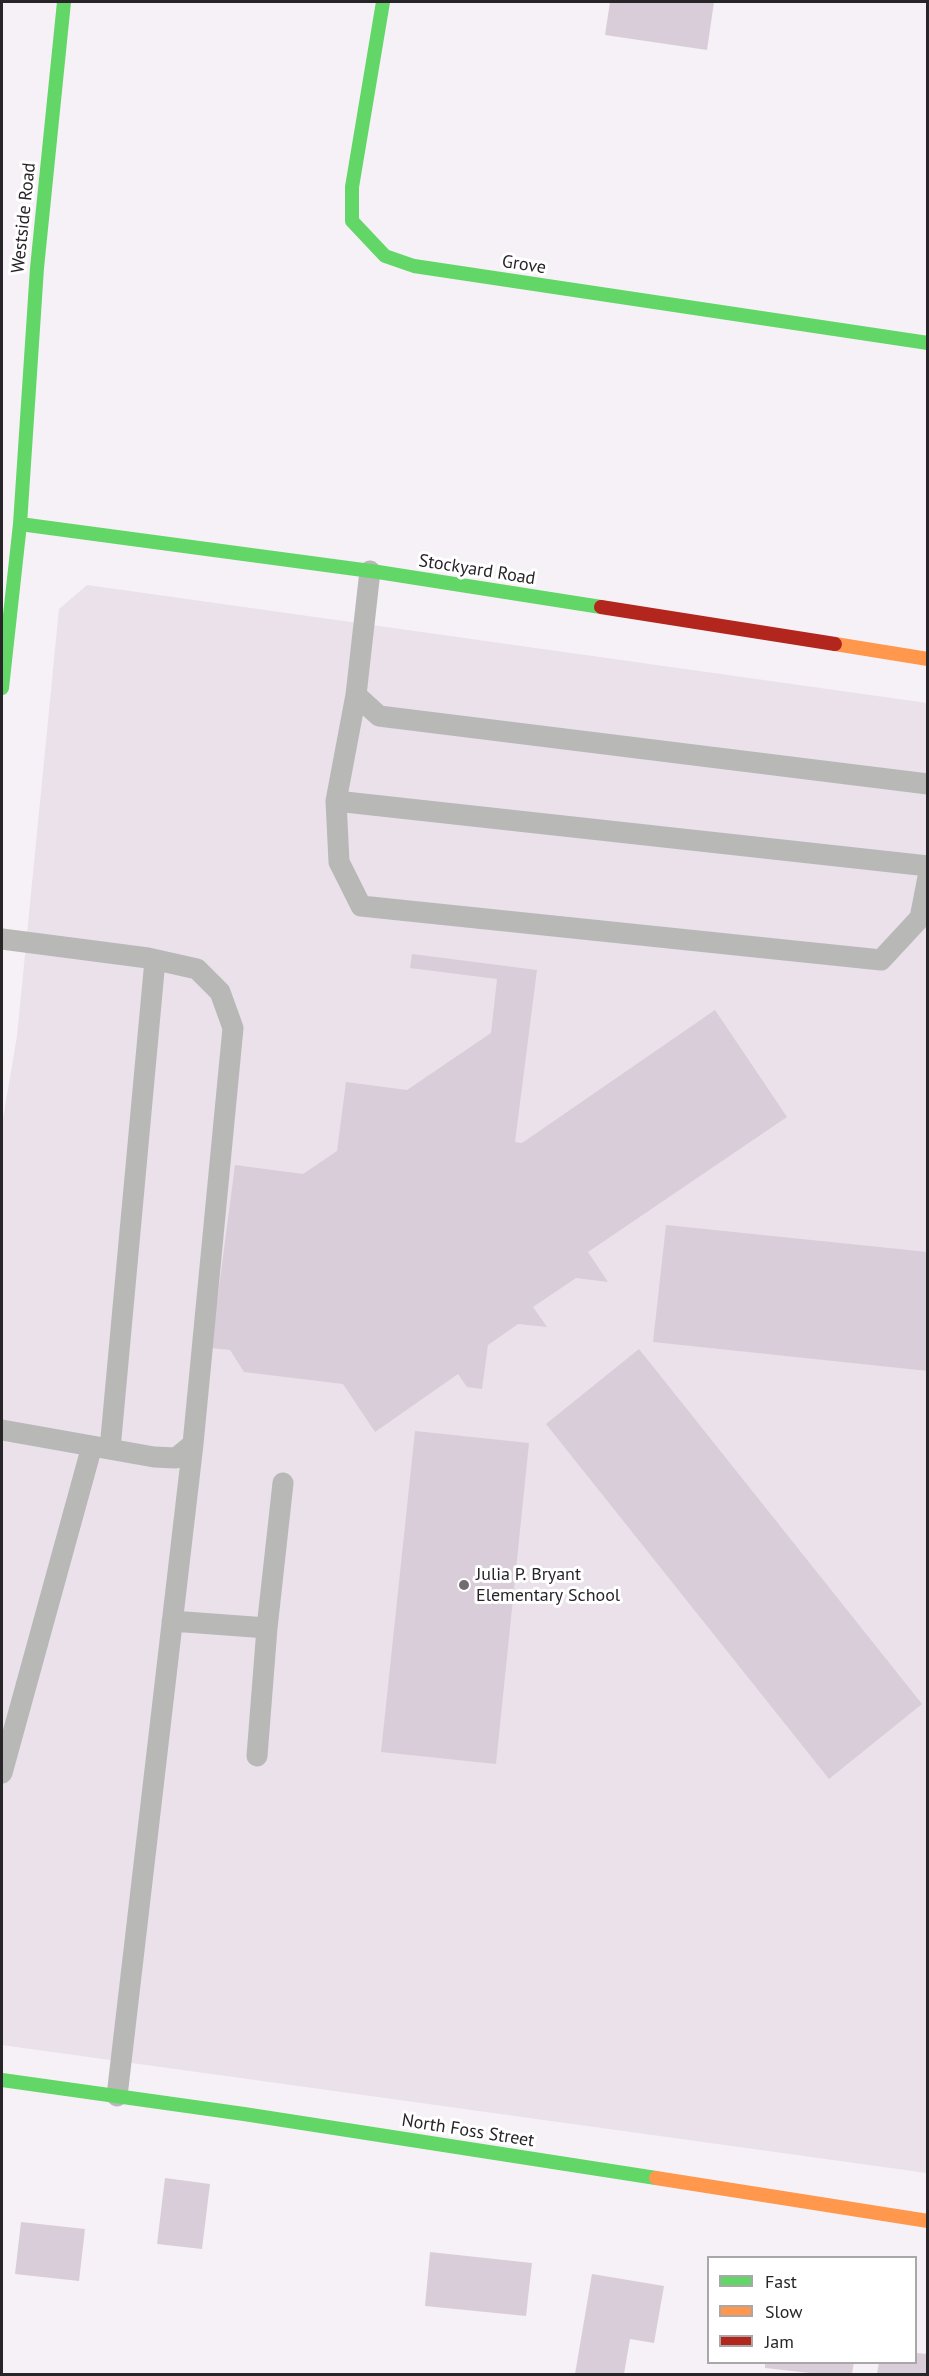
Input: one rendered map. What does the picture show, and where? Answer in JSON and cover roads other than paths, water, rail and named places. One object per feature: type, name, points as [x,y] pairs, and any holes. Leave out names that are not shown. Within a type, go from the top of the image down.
[{"type":"street","name":"Westside Road","points":[[2,688],[20,524],[37,268],[64,2]]},
{"type":"street","name":"Grove","points":[[382,2],[352,187],[352,221],[385,256],[414,266],[927,343]]},
{"type":"street","name":"Stockyard Road","points":[[20,524],[370,571],[927,659]]},
{"type":"street","name":"North Foss Street","points":[[2,2080],[927,2220]]},
{"type":"lane","points":[[370,571],[356,695],[336,801],[339,862],[361,906],[881,960],[920,918],[927,878]]},
{"type":"lane","points":[[356,695],[379,716],[927,784]]},
{"type":"lane","points":[[336,801],[927,866]]},
{"type":"lane","points":[[2,939],[155,960],[197,969],[220,992],[233,1028],[193,1444],[117,2096]]},
{"type":"lane","points":[[2,1773],[101,1447],[155,960]]},
{"type":"lane","points":[[2,1430],[176,1458],[193,1444]]},
{"type":"lane","points":[[257,1756],[267,1628],[283,1483]]},
{"type":"lane","points":[[172,1620],[267,1628]]},
{"type":"place","name":"Julia P. Bryant Elementary School","points":[[464,1585]]}]
